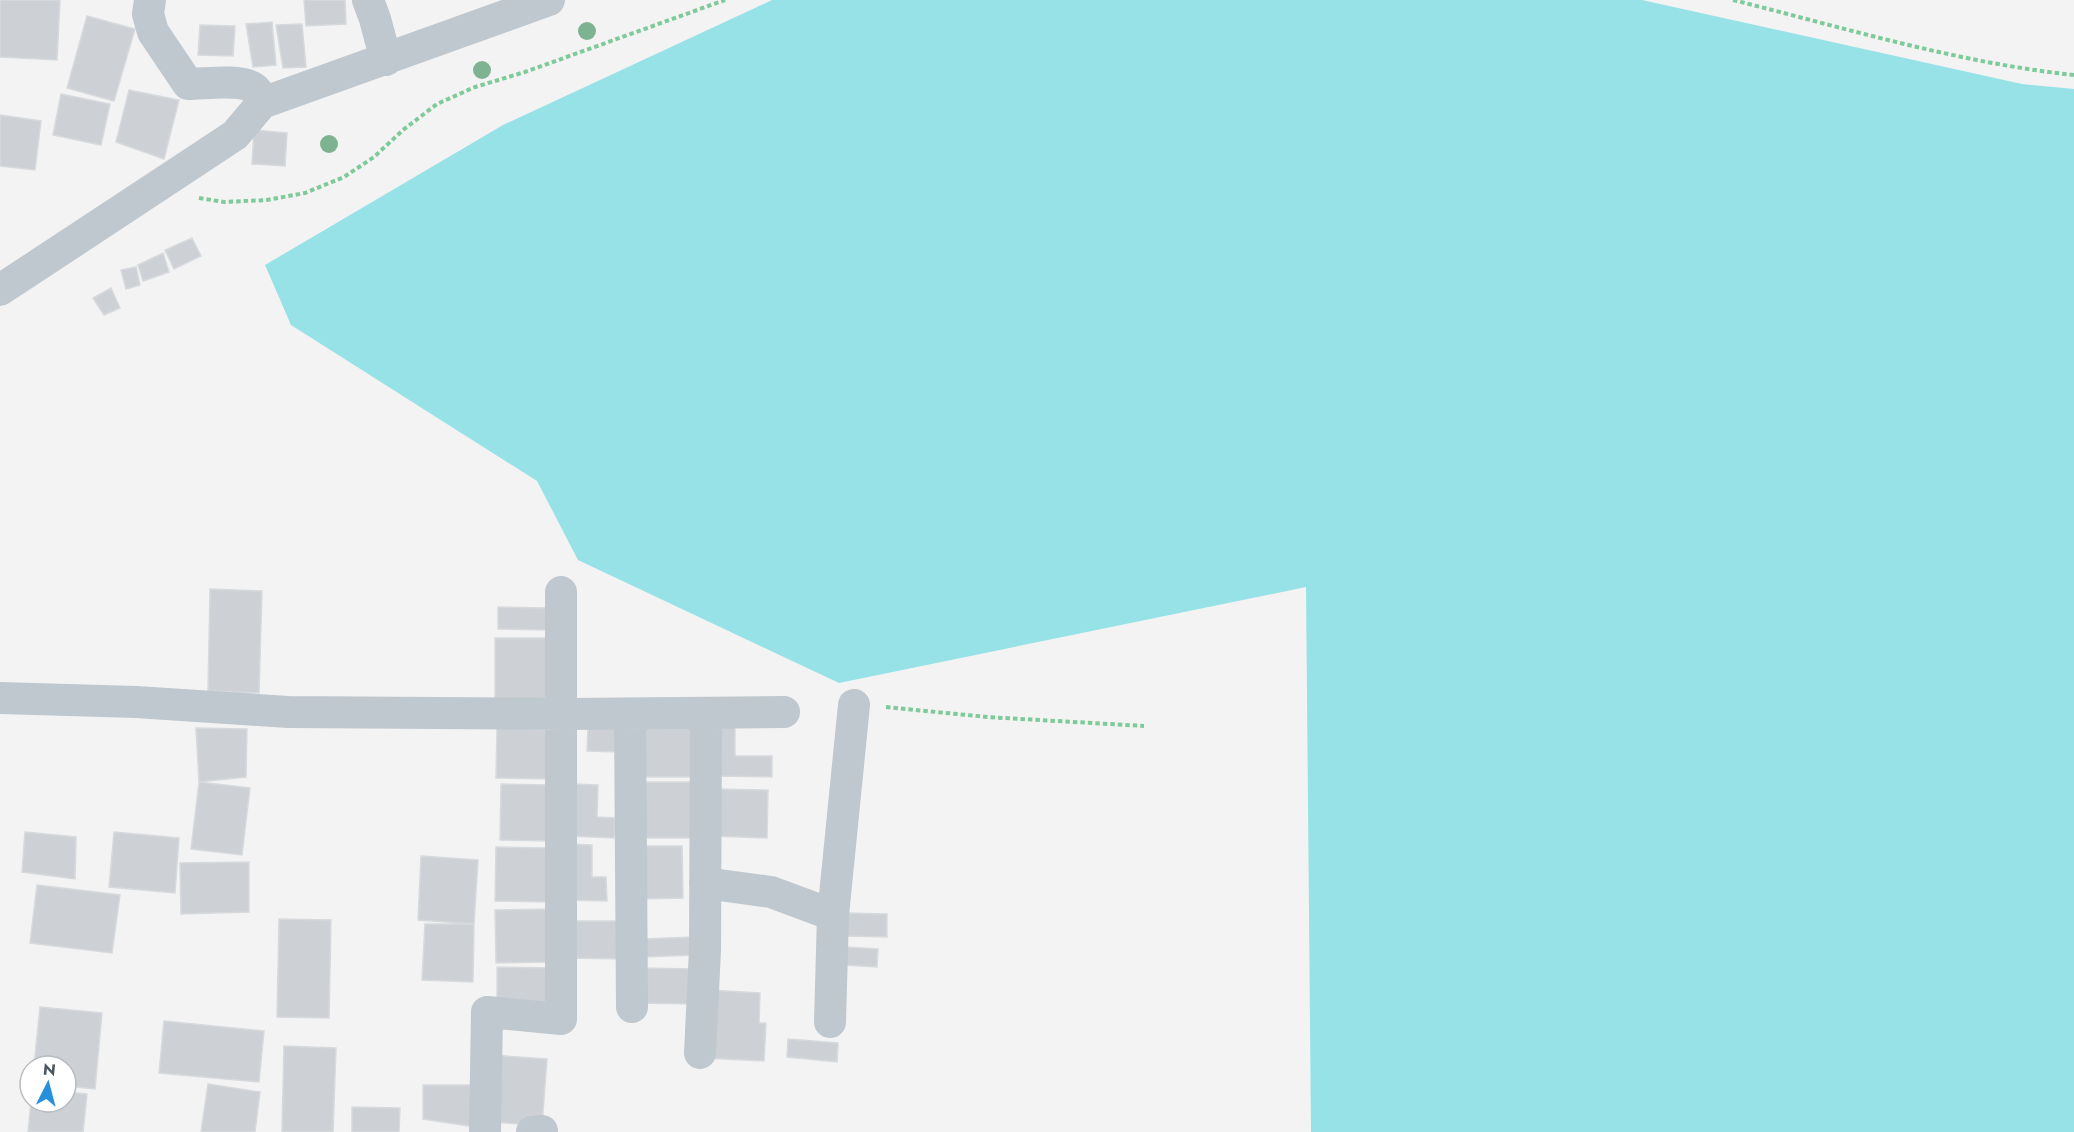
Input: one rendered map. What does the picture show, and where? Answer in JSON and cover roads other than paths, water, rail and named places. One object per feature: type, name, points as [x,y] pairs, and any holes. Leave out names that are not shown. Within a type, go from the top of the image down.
[{"type":"street","points":[[150,0],[148,14],[153,32],[188,84],[251,86],[256,90],[262,103]]},
{"type":"street","points":[[368,0],[386,60]]},
{"type":"street","points":[[0,290],[235,135],[262,103],[549,0]]},
{"type":"street","points":[[485,1132],[487,1012],[561,1019],[561,592]]},
{"type":"street","points":[[0,698],[136,702],[288,712],[561,714],[784,712]]},
{"type":"street","points":[[830,1022],[833,915],[854,705]]},
{"type":"street","points":[[700,1053],[705,950],[706,713]]},
{"type":"street","points":[[630,714],[632,1007]]},
{"type":"street","points":[[705,883],[771,892],[833,915]]},
{"type":"water","points":[[772,0],[1642,0],[2022,84],[2074,89],[2074,1132],[1311,1132],[1306,587],[839,683],[578,560],[537,481],[291,325],[265,265],[503,125]]}]
